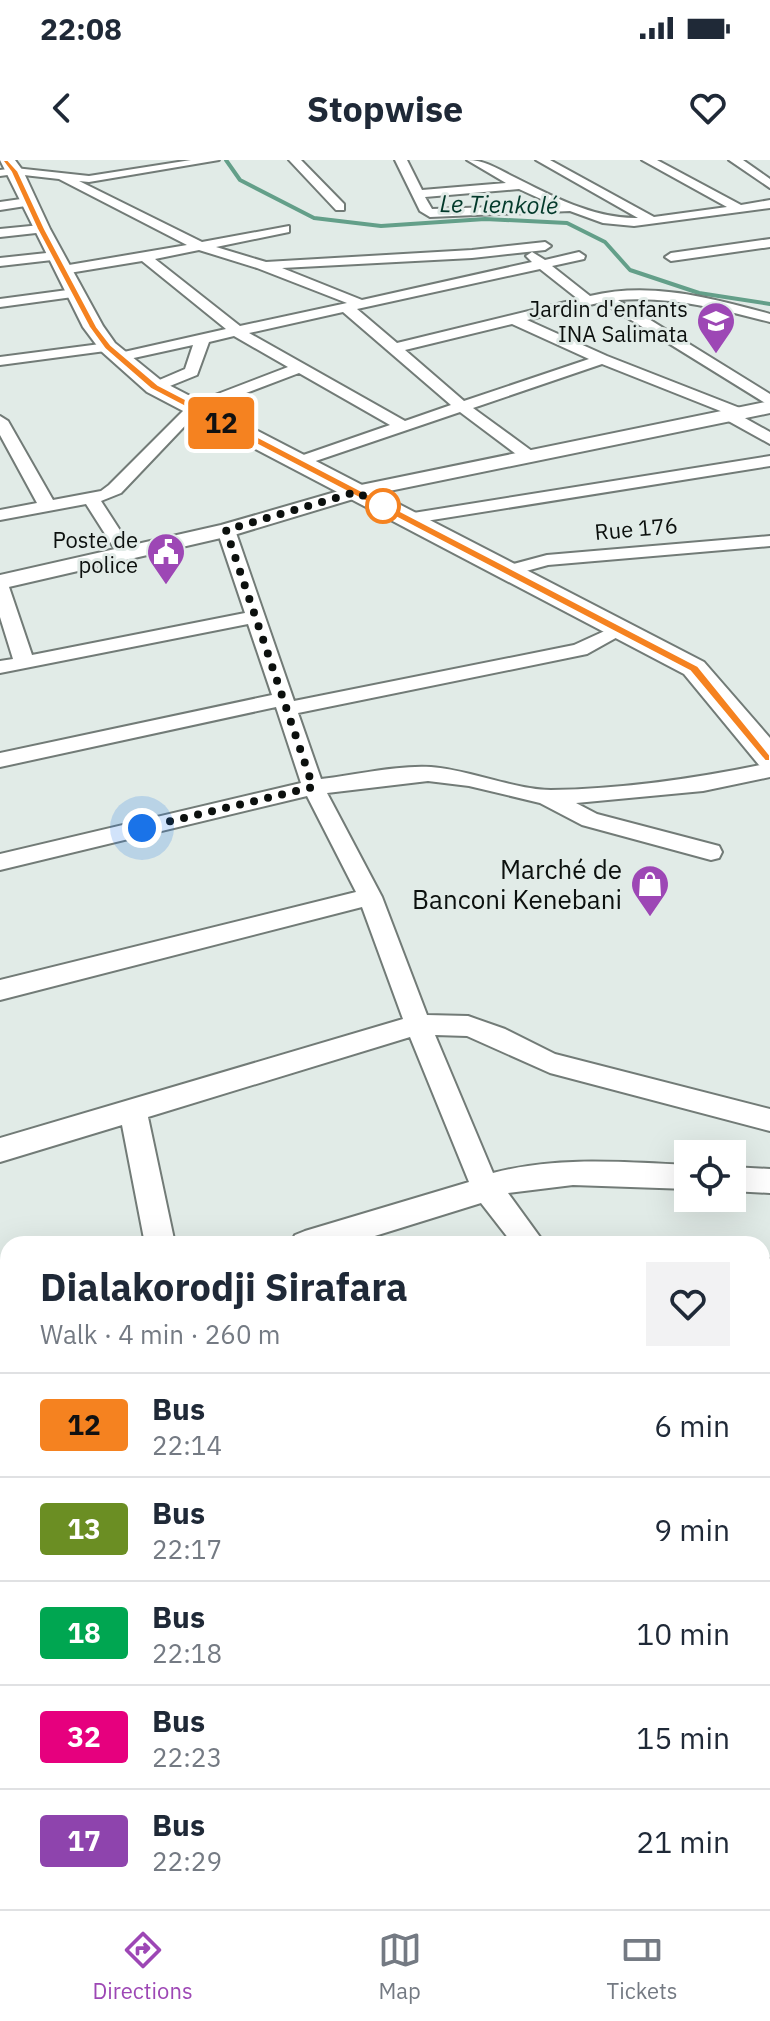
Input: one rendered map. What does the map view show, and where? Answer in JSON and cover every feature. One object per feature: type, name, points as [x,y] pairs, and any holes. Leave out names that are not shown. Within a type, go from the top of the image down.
[{"type":"main road","points":[[7,168],[93,327],[114,352],[155,387],[295,463],[694,668],[769,758]]},
{"type":"street","points":[[131,160],[143,172]]},
{"type":"street","points":[[295,160],[340,207]]},
{"type":"street","points":[[401,160],[426,211],[573,207]]},
{"type":"street","points":[[542,160],[650,220]]},
{"type":"street","points":[[648,160],[738,208]]},
{"type":"street","points":[[735,160],[770,184]]},
{"type":"street","points":[[7,168],[65,179],[89,179],[209,161]]},
{"type":"street","points":[[476,162],[503,161]]},
{"type":"street","points":[[476,162],[602,220],[650,220],[770,204]]},
{"type":"street","points":[[65,179],[200,246],[262,265],[352,305],[461,406],[530,457]]},
{"type":"street","points":[[420,194],[525,185]]},
{"type":"street","points":[[0,206],[28,202]]},
{"type":"street","points":[[0,233],[41,229]]},
{"type":"street","points":[[0,262],[59,263],[145,257],[285,229]]},
{"type":"street","points":[[671,257],[770,243]]},
{"type":"street","points":[[262,265],[518,250],[555,244]]},
{"type":"street","points":[[518,250],[543,263],[588,301]]},
{"type":"street","points":[[0,361],[202,341],[412,291],[579,256]]},
{"type":"street","points":[[145,257],[239,333],[401,425]]},
{"type":"street","points":[[412,291],[439,306]]},
{"type":"street","points":[[0,303],[75,293]]},
{"type":"street","points":[[395,348],[604,297],[641,294],[700,299],[770,318]]},
{"type":"street","points":[[604,297],[770,401]]},
{"type":"street","points":[[514,319],[734,414],[770,439]]},
{"type":"street","points":[[155,387],[192,372],[202,341]]},
{"type":"street","points":[[295,463],[602,359]]},
{"type":"street","points":[[0,515],[91,499],[115,489],[194,408],[301,367]]},
{"type":"street","points":[[24,662],[0,584],[226,530],[356,492],[770,407]]},
{"type":"street","points":[[0,421],[48,507]]},
{"type":"street","points":[[407,519],[770,461]]},
{"type":"street","points":[[91,499],[127,555]]},
{"type":"street","points":[[226,530],[313,787],[370,897],[418,1025],[484,1185],[524,1236]]},
{"type":"street","name":"Rue 176","points":[[508,571],[547,560],[770,541]]},
{"type":"street","points":[[0,667],[256,617]]},
{"type":"street","points":[[0,760],[580,650],[620,630]]},
{"type":"street","points":[[547,797],[644,792],[703,784],[769,758]]},
{"type":"street","points":[[0,862],[313,787],[428,774],[469,779],[547,797],[590,820],[711,852]]},
{"type":"street","points":[[0,990],[370,897]]},
{"type":"street","points":[[0,1150],[418,1025],[468,1026],[496,1036],[550,1063],[770,1120]]},
{"type":"street","points":[[133,1111],[158,1236]]},
{"type":"street","points":[[332,1236],[463,1198],[484,1185],[577,1173],[674,1176]]},
{"type":"street","points":[[746,1180],[770,1181]]},
{"type":"waterway","name":"Le Tienkolé","points":[[226,160],[240,180],[314,218],[381,226],[485,219],[567,223],[605,242],[630,270],[699,293],[770,304]]},
{"type":"bus line","name":"12","points":[[6,160],[15,171],[41,229],[93,327],[108,347],[155,387],[295,463],[694,668],[770,758]]},
{"type":"place","name":"Jardin d'enfants INA Salimata","points":[[716,355]]},
{"type":"place","name":"Poste de police","points":[[166,586]]},
{"type":"place","name":"Marché de Banconi Kenebani","points":[[650,918]]},
{"type":"route","points":[[142,828],[313,787],[226,530],[356,492],[383,506]]}]
